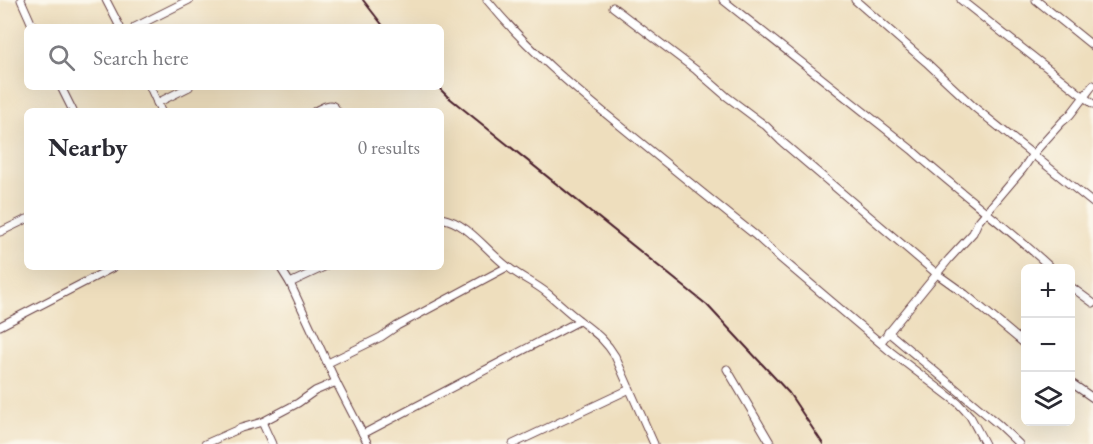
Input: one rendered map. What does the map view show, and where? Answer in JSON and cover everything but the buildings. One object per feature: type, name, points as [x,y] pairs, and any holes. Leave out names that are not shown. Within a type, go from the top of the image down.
[{"type":"street","points":[[21,0],[32,24]]},
{"type":"street","points":[[106,0],[118,24]]},
{"type":"street","points":[[141,24],[189,0]]},
{"type":"street","points":[[487,0],[509,27],[593,104],[755,235],[891,352],[958,403],[970,416],[985,444]]},
{"type":"street","points":[[723,0],[912,150],[1046,264]]},
{"type":"street","points":[[855,0],[974,107],[1093,203]]},
{"type":"street","points":[[962,0],[1093,104]]},
{"type":"street","points":[[1036,0],[1093,46]]},
{"type":"street","points":[[613,7],[766,126],[938,274],[1021,341]]},
{"type":"street","points":[[881,342],[973,233],[978,222],[1033,154],[1070,115],[1093,85]]},
{"type":"street","points":[[62,90],[72,108]]},
{"type":"street","points":[[151,90],[160,108]]},
{"type":"street","points":[[157,103],[183,90]]},
{"type":"street","points":[[321,108],[327,105],[336,108]]},
{"type":"street","points":[[444,219],[466,229],[507,267],[546,292],[600,336],[615,356],[654,444]]},
{"type":"street","points":[[0,232],[24,220]]},
{"type":"street","points":[[327,363],[381,337],[397,326],[507,267]]},
{"type":"street","points":[[0,326],[108,270]]},
{"type":"street","points":[[282,270],[368,444]]},
{"type":"street","points":[[290,283],[318,270]]},
{"type":"street","points":[[1075,289],[1093,303]]},
{"type":"street","points":[[363,434],[579,321]]},
{"type":"street","points":[[888,333],[1019,444]]},
{"type":"street","points":[[727,369],[771,444]]},
{"type":"street","points":[[205,444],[241,428],[262,422],[315,391],[336,382]]},
{"type":"street","points":[[1075,385],[1093,398]]},
{"type":"street","points":[[513,444],[630,389]]},
{"type":"street","points":[[262,422],[272,444]]},
{"type":"railway","points":[[363,0],[382,24]]},
{"type":"railway","points":[[441,90],[707,305],[789,393],[823,444]]}]
